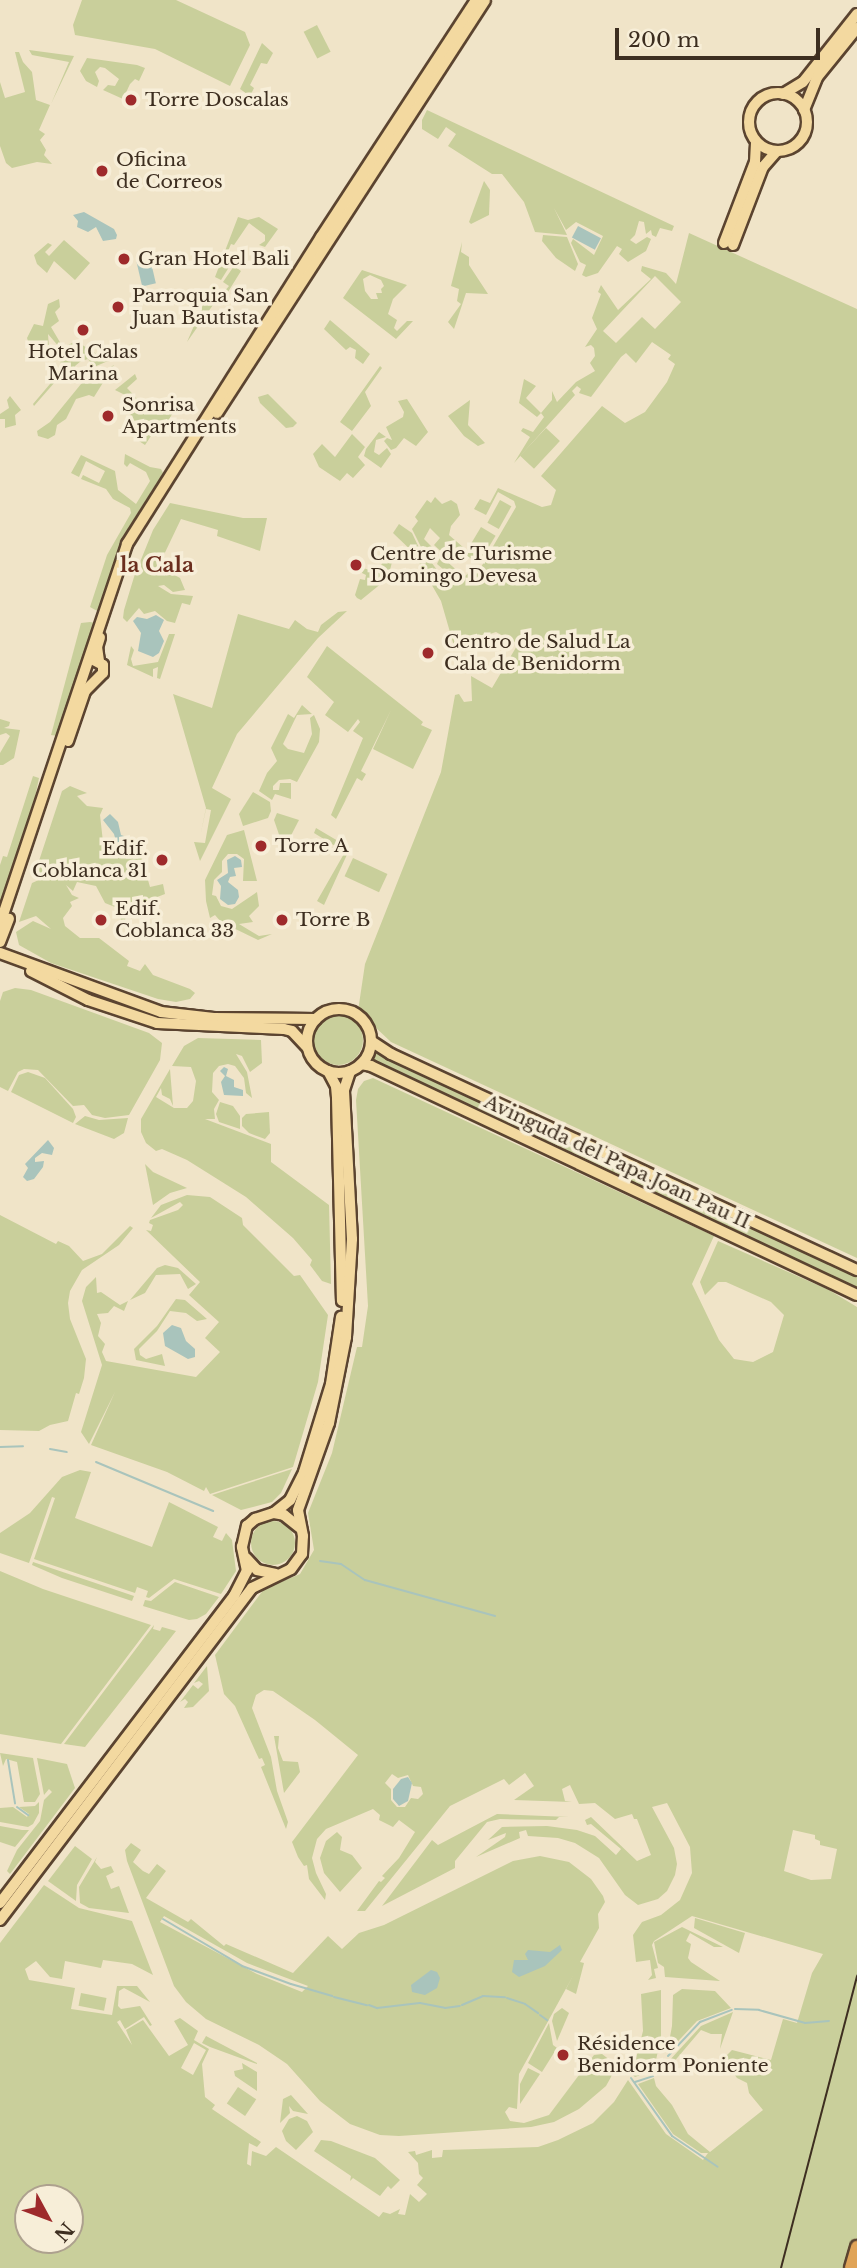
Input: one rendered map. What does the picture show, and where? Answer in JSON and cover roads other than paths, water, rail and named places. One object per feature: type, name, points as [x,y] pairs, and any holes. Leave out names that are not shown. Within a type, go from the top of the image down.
[{"type":"highway","points":[[851,2268],[857,2247]]},
{"type":"main road","points":[[0,943],[93,668],[97,644],[132,549],[409,111],[476,0]]},
{"type":"main road","points":[[409,111],[485,0]]},
{"type":"main road","points":[[783,94],[796,99],[804,110],[807,123],[803,137],[794,146],[777,151],[763,167],[729,244],[755,162],[756,142],[749,122],[753,107],[765,96],[783,94],[803,82],[857,14]]},
{"type":"main road","points":[[804,110],[818,76],[857,28]]},
{"type":"main road","points":[[756,142],[777,151]]},
{"type":"main road","points":[[93,668],[89,651],[117,567],[132,534],[373,167]]},
{"type":"main road","points":[[0,924],[80,679],[93,668]]},
{"type":"main road","points":[[0,953],[88,1000],[157,1023],[292,1031],[307,1047],[314,1062],[328,1071],[336,1086],[343,1246],[340,1325],[331,1384],[304,1472],[290,1500],[274,1513],[255,1519],[247,1527],[243,1536],[247,1571],[234,1596],[0,1903]]},
{"type":"main road","points":[[14,960],[161,1012],[214,1018],[316,1019]]},
{"type":"main road","points":[[307,1047],[310,1027],[316,1019],[332,1009],[350,1011],[365,1023],[371,1041],[367,1057],[350,1071],[328,1071]]},
{"type":"main road","name":"Avinguda del Papa Joan Pau II","points":[[371,1041],[401,1059],[857,1270]]},
{"type":"main road","name":"Avinguda del Papa Joan Pau II","points":[[361,1064],[371,1066],[857,1295]]},
{"type":"main road","points":[[0,1920],[252,1588],[291,1569],[302,1555],[304,1545],[300,1528],[300,1502],[329,1423],[346,1337],[352,1239],[344,1090],[350,1071]]},
{"type":"main road","points":[[274,1513],[293,1520],[300,1528]]},
{"type":"main road","points":[[245,1557],[257,1570],[282,1573]]},
{"type":"water","points":[[84,212],[114,229],[116,239],[103,241],[96,227],[88,232],[77,227],[78,221],[73,215]]},
{"type":"water","points":[[578,226],[601,238],[595,250],[572,237]]},
{"type":"water","points":[[150,258],[156,283],[142,286],[136,261]]},
{"type":"water","points":[[156,615],[164,620],[159,631],[164,641],[159,653],[153,657],[138,651],[141,633],[133,621],[137,617],[147,619]]},
{"type":"water","points":[[110,814],[118,822],[121,835],[130,838],[130,844],[124,848],[117,845],[114,834],[103,820]]},
{"type":"water","points":[[235,856],[241,860],[242,867],[234,868],[236,876],[230,877],[228,882],[238,890],[239,897],[235,904],[228,905],[220,899],[221,886],[217,880],[228,873],[227,860]]},
{"type":"water","points":[[224,1067],[228,1069],[226,1076],[234,1080],[234,1087],[243,1090],[243,1096],[224,1095],[221,1082],[225,1076],[220,1071]]},
{"type":"water","points":[[48,1140],[54,1148],[52,1155],[42,1153],[35,1158],[35,1162],[44,1161],[43,1167],[34,1179],[27,1181],[23,1177],[28,1168],[25,1164]]},
{"type":"water","points":[[172,1325],[181,1328],[186,1341],[195,1349],[195,1357],[188,1359],[165,1346],[163,1333]]},
{"type":"water","points":[[408,1777],[412,1783],[408,1801],[399,1806],[393,1799],[393,1789],[401,1779]]},
{"type":"water","points":[[560,1945],[562,1950],[545,1966],[519,1977],[512,1972],[514,1960],[528,1960],[525,1954],[528,1950],[550,1952]]},
{"type":"water","points":[[431,1970],[437,1972],[440,1978],[437,1988],[425,1995],[412,1992],[411,1985]]},
{"type":"waterway","points":[[0,1447],[23,1446]]},
{"type":"waterway","points":[[50,1449],[67,1452]]},
{"type":"waterway","points":[[96,1462],[213,1511]]},
{"type":"waterway","points":[[320,1561],[341,1564],[365,1580],[495,1616]]},
{"type":"waterway","points":[[8,1760],[15,1803]]},
{"type":"waterway","points":[[17,1807],[28,1815]]},
{"type":"waterway","points":[[163,1919],[242,1966],[332,1996]]},
{"type":"waterway","points":[[462,2005],[483,1996],[505,1997]]},
{"type":"waterway","points":[[334,1997],[367,2005]]},
{"type":"waterway","points":[[507,1998],[525,2004],[538,2013]]},
{"type":"waterway","points":[[369,2005],[377,2008],[420,2003],[445,2008],[460,2006]]},
{"type":"waterway","points":[[735,2009],[759,2010],[805,2023],[829,2021]]},
{"type":"waterway","points":[[668,2056],[700,2022],[732,2010]]},
{"type":"waterway","points":[[540,2015],[547,2020]]},
{"type":"waterway","points":[[635,2082],[653,2076]]},
{"type":"waterway","points":[[631,2078],[672,2136],[718,2167]]},
{"type":"tram line","points":[[781,2268],[857,1976]]},
{"type":"place","name":"Torre Doscalas","points":[[131,100]]},
{"type":"place","name":"Oficina de Correos","points":[[102,171]]},
{"type":"place","name":"Gran Hotel Bali","points":[[124,259]]},
{"type":"place","name":"Parroquia San Juan Bautista","points":[[118,307]]},
{"type":"place","name":"Hotel Calas Marina","points":[[83,330]]},
{"type":"place","name":"Sonrisa Apartments","points":[[108,416]]},
{"type":"place","name":"Centre de Turisme Domingo Devesa","points":[[356,565]]},
{"type":"place","name":"Centro de Salud La Cala de Benidorm","points":[[428,653]]},
{"type":"place","name":"Torre A","points":[[261,846]]},
{"type":"place","name":"Edif. Coblanca 31","points":[[162,860]]},
{"type":"place","name":"Edif. Coblanca 33","points":[[101,920]]},
{"type":"place","name":"Torre B","points":[[282,920]]},
{"type":"place","name":"Résidence Benidorm Poniente","points":[[563,2055]]},
{"type":"district","name":"la Cala","points":[[157,565]]}]
